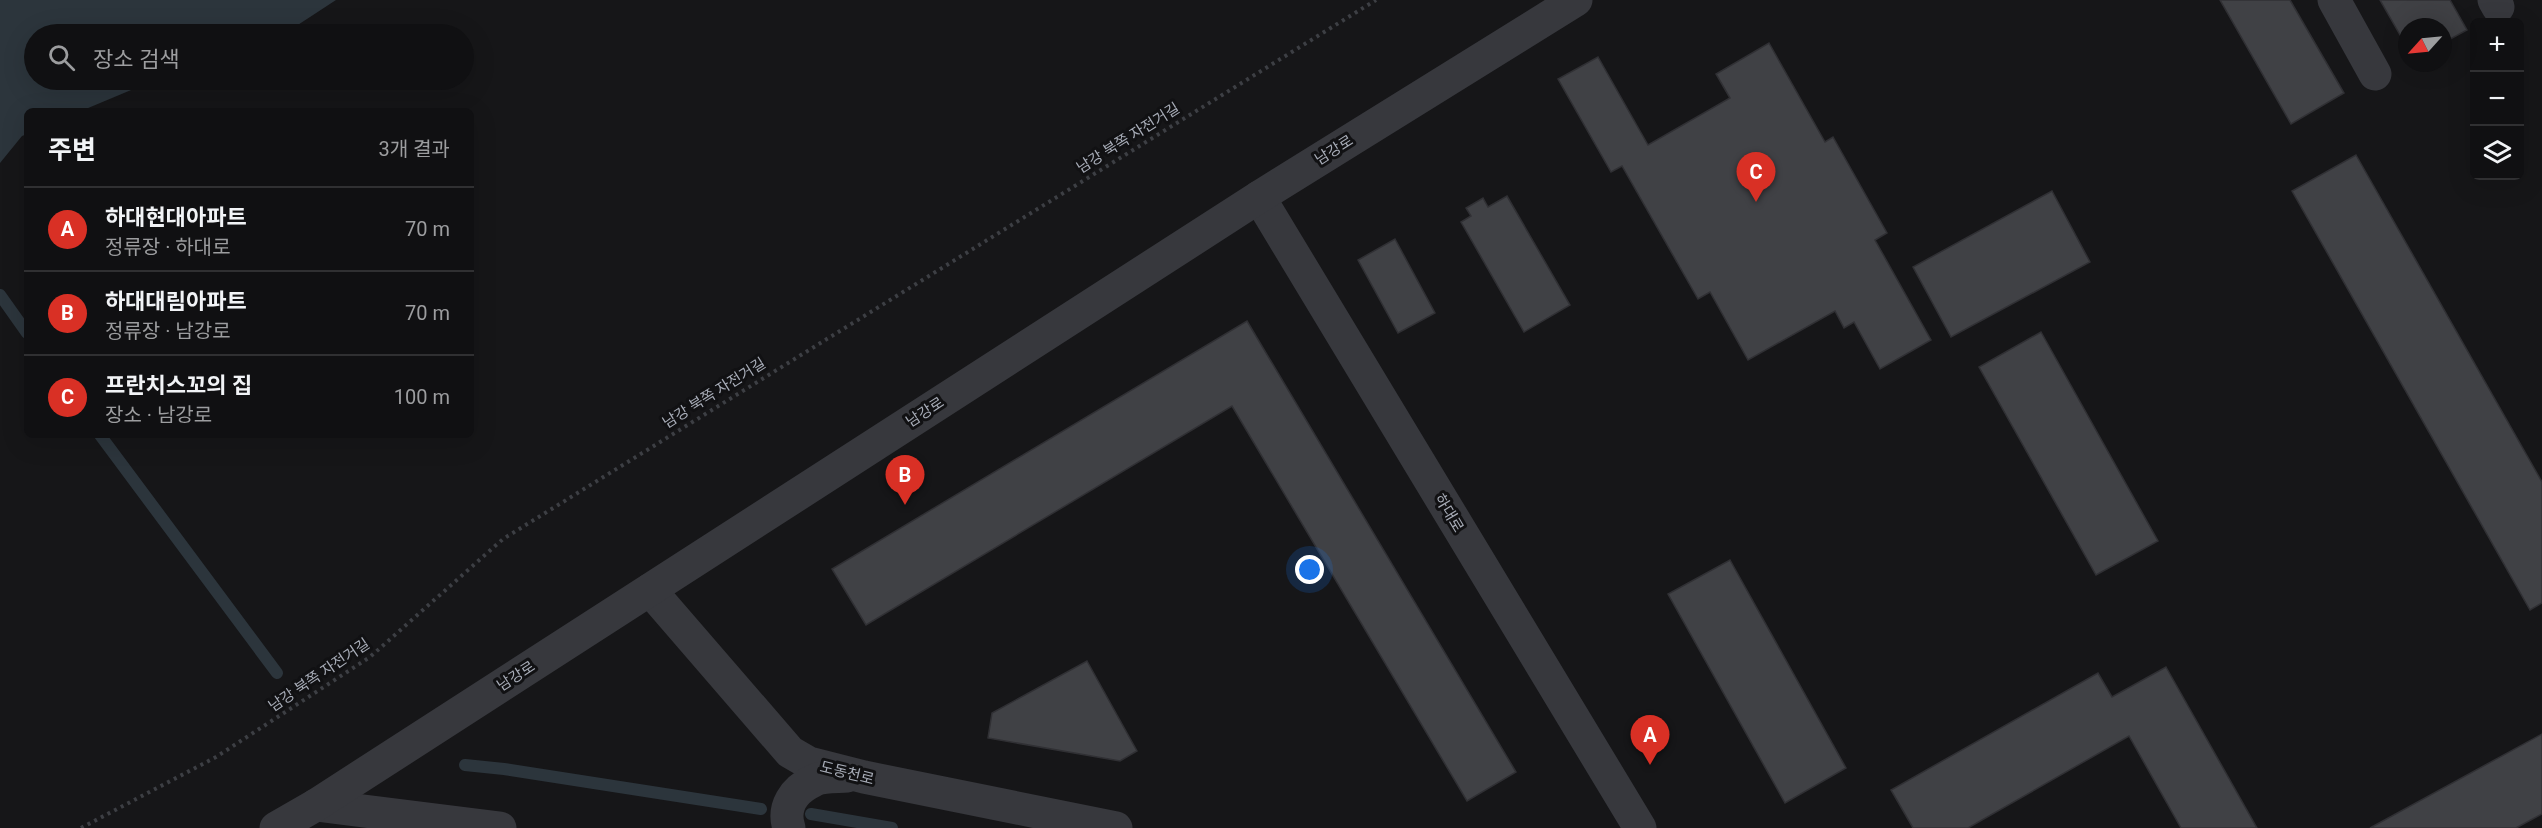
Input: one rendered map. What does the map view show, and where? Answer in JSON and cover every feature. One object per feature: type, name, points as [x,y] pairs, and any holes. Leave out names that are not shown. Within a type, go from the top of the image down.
[{"type":"street","name":"남강로","points":[[276,828],[316,805],[1258,197],[1576,0]]},
{"type":"street","points":[[2334,0],[2375,74]]},
{"type":"street","name":"하대로","points":[[1258,197],[1640,828]]},
{"type":"street","name":"도동천로","points":[[650,590],[790,752],[809,763],[855,775],[1116,828]]},
{"type":"street","points":[[789,828],[785,818],[790,798],[814,780],[855,775]]},
{"type":"street","points":[[316,805],[500,828]]},
{"type":"path","name":"남강 북쪽 자전거길","points":[[81,828],[216,757],[370,657],[502,539],[1376,0]]},
{"type":"shaded area","points":[[0,0],[336,0],[299,24],[24,24],[24,90],[131,90],[88,108],[24,108],[24,135],[0,163]]},
{"type":"building","points":[[2220,0],[2290,0],[2344,93],[2291,124]]},
{"type":"building","points":[[2380,0],[2450,0],[2467,30],[2452,38],[2452,18],[2398,18],[2398,31]]},
{"type":"building","points":[[1769,43],[1825,142],[1833,137],[1887,233],[1875,240],[1931,340],[1880,369],[1854,322],[1844,328],[1835,311],[1748,360],[1710,292],[1698,299],[1622,166],[1611,172],[1558,79],[1598,57],[1648,145],[1730,98],[1716,74]]},
{"type":"building","points":[[2356,155],[2542,482],[2542,603],[2530,610],[2292,191]]},
{"type":"building","points":[[2052,191],[2090,262],[1951,337],[1913,267]]},
{"type":"building","points":[[1507,196],[1570,305],[1524,332],[1461,222],[1471,216],[1466,208],[1483,198],[1488,207]]},
{"type":"building","points":[[1395,239],[1435,313],[1398,333],[1358,260]]},
{"type":"building","points":[[1247,321],[1516,772],[1467,801],[1232,406],[866,625],[832,569]]},
{"type":"building","points":[[2041,332],[2158,541],[2096,575],[1979,367]]},
{"type":"building","points":[[1730,560],[1846,768],[1785,803],[1668,594]]},
{"type":"building","points":[[1087,661],[1137,751],[1120,761],[988,738],[992,713]]},
{"type":"building","points":[[2166,667],[2257,828],[2181,828],[2129,736],[1968,828],[1913,828],[1891,790],[2098,673],[2112,697]]},
{"type":"building","points":[[2542,734],[2542,814],[2516,828],[2370,828]]},
{"type":"waterway","points":[[0,295],[24,329]]},
{"type":"waterway","points":[[102,438],[277,673]]},
{"type":"waterway","points":[[465,765],[761,809]]},
{"type":"waterway","points":[[811,814],[892,828]]},
{"type":"place","name":"프란치스꼬의 집","points":[[1756,202]]},
{"type":"place","name":"하대대림아파트","points":[[905,505]]},
{"type":"place","name":"하대현대아파트","points":[[1650,765]]}]
